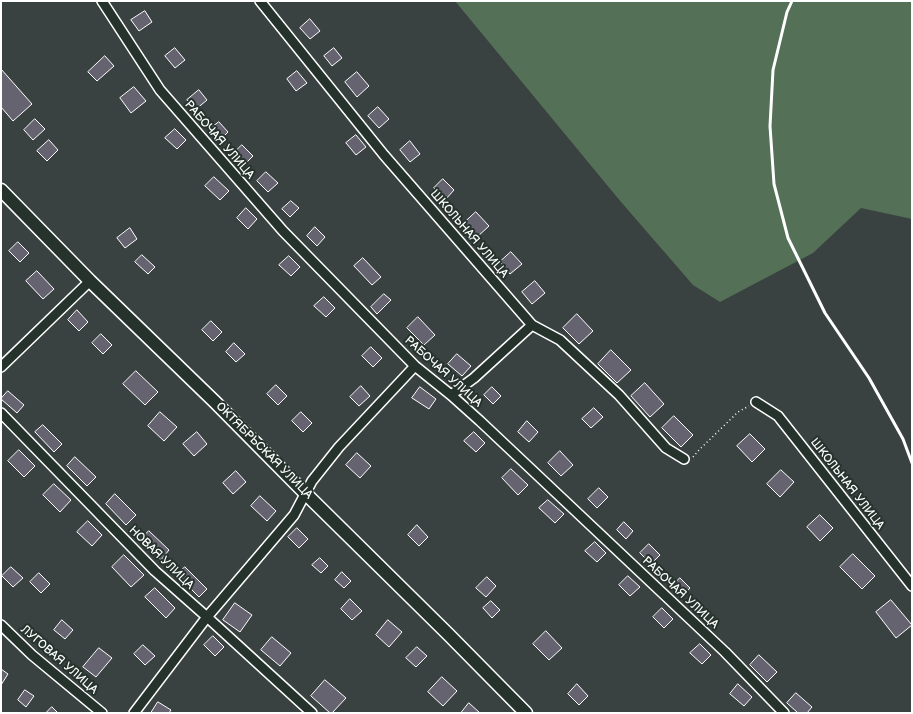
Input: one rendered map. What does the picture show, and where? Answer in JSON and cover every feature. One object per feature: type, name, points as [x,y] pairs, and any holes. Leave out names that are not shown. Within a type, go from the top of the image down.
[{"type":"street","name":"РАБОЧАЯ УЛИЦА","points":[[102,1],[160,90],[283,231],[415,366],[480,421],[725,652],[784,713]]},
{"type":"street","name":"ШКОЛЬНАЯ УЛИЦА","points":[[260,1],[384,155],[532,325],[560,340],[619,395],[666,448],[684,459]]},
{"type":"street","name":"ОКТЯБРЬСКАЯ УЛИЦА","points":[[1,190],[90,281],[215,402],[526,713]]},
{"type":"street","points":[[1,367],[90,281]]},
{"type":"street","points":[[451,395],[474,378],[532,325]]},
{"type":"street","points":[[134,713],[207,617],[294,515],[312,481],[339,447],[415,366]]},
{"type":"street","name":"ШКОЛЬНАЯ УЛИЦА","points":[[756,402],[778,416],[912,586]]},
{"type":"street","name":"НОВАЯ УЛИЦА","points":[[1,413],[155,571],[312,713]]},
{"type":"street","name":"ЛУГОВАЯ УЛИЦА","points":[[1,626],[32,655],[102,713]]},
{"type":"path","points":[[684,459],[693,458],[699,450],[738,412],[756,402]]},
{"type":"green space","points":[[455,1],[912,1],[912,219],[861,208],[813,253],[720,302],[693,285],[621,202]]},
{"type":"building","points":[[145,11],[152,22],[139,31],[131,20]]},
{"type":"building","points":[[310,19],[320,31],[310,39],[300,28]]},
{"type":"building","points":[[175,48],[185,60],[175,68],[165,56]]},
{"type":"building","points":[[334,48],[342,58],[332,66],[324,56]]},
{"type":"building","points":[[105,56],[114,66],[97,81],[88,72]]},
{"type":"building","points":[[1,69],[32,104],[13,121],[1,107]]},
{"type":"building","points":[[297,71],[307,83],[296,91],[287,79]]},
{"type":"building","points":[[357,72],[369,86],[357,97],[345,82]]},
{"type":"building","points":[[134,87],[146,101],[131,113],[120,98]]},
{"type":"building","points":[[199,90],[207,100],[195,110],[187,100]]},
{"type":"building","points":[[378,107],[389,119],[379,128],[368,116]]},
{"type":"building","points":[[35,119],[45,129],[33,140],[24,130]]},
{"type":"building","points":[[219,122],[228,132],[220,140],[210,129]]},
{"type":"building","points":[[175,129],[186,140],[177,149],[165,138]]},
{"type":"building","points":[[356,135],[366,147],[356,155],[346,143]]},
{"type":"building","points":[[49,140],[58,150],[47,161],[37,151]]},
{"type":"building","points":[[410,141],[420,154],[410,162],[400,150]]},
{"type":"building","points":[[242,145],[253,156],[244,165],[233,154]]},
{"type":"building","points":[[266,172],[278,183],[268,192],[257,181]]},
{"type":"building","points":[[214,177],[229,191],[220,200],[205,186]]},
{"type":"building","points":[[443,179],[454,190],[445,200],[434,188]]},
{"type":"building","points":[[291,201],[299,208],[290,217],[282,209]]},
{"type":"building","points":[[246,208],[257,219],[248,229],[237,218]]},
{"type":"building","points":[[476,212],[489,226],[476,238],[463,224]]},
{"type":"building","points":[[315,227],[325,237],[317,246],[307,236]]},
{"type":"building","points":[[130,228],[137,239],[125,248],[117,238]]},
{"type":"building","points":[[18,242],[29,253],[20,262],[9,251]]},
{"type":"building","points":[[511,252],[522,264],[510,274],[500,262]]},
{"type":"building","points":[[142,255],[155,267],[148,274],[135,262]]},
{"type":"building","points":[[289,256],[300,267],[291,276],[279,265]]},
{"type":"building","points":[[363,258],[381,277],[372,285],[354,266]]},
{"type":"building","points":[[37,271],[54,289],[43,299],[26,281]]},
{"type":"building","points":[[535,281],[545,293],[532,304],[522,292]]},
{"type":"building","points":[[384,294],[391,300],[377,314],[371,307]]},
{"type":"building","points":[[324,297],[335,308],[326,317],[314,306]]},
{"type":"building","points":[[77,310],[88,322],[79,331],[68,320]]},
{"type":"building","points":[[577,314],[593,331],[579,344],[563,328]]},
{"type":"building","points":[[418,317],[435,335],[424,345],[407,328]]},
{"type":"building","points":[[211,321],[222,332],[213,341],[202,330]]},
{"type":"building","points":[[101,334],[112,345],[103,354],[92,343]]},
{"type":"building","points":[[234,343],[245,354],[236,362],[226,352]]},
{"type":"building","points":[[371,347],[382,358],[373,367],[362,356]]},
{"type":"building","points":[[611,350],[631,370],[617,383],[598,364]]},
{"type":"building","points":[[457,354],[471,366],[462,376],[448,364]]},
{"type":"building","points":[[136,371],[158,392],[145,405],[123,384]]},
{"type":"building","points":[[645,383],[664,404],[650,417],[631,396]]},
{"type":"building","points":[[276,385],[287,396],[278,405],[267,394]]},
{"type":"building","points":[[361,386],[370,396],[359,406],[350,397]]},
{"type":"building","points":[[420,387],[436,399],[429,409],[412,398]]},
{"type":"building","points":[[492,387],[501,396],[493,404],[484,395]]},
{"type":"building","points":[[8,391],[24,405],[17,413],[1,399]]},
{"type":"building","points":[[594,408],[603,417],[591,428],[582,419]]},
{"type":"building","points":[[160,412],[177,427],[164,441],[148,426]]},
{"type":"building","points":[[301,412],[312,423],[303,432],[292,421]]},
{"type":"building","points":[[674,416],[693,435],[681,447],[662,428]]},
{"type":"building","points":[[527,421],[538,432],[529,442],[518,432]]},
{"type":"building","points":[[43,425],[62,444],[54,452],[35,432]]},
{"type":"building","points":[[197,432],[207,444],[194,456],[183,444]]},
{"type":"building","points":[[474,432],[485,443],[476,452],[464,441]]},
{"type":"building","points":[[750,434],[765,449],[752,462],[737,446]]},
{"type":"building","points":[[19,450],[35,466],[24,477],[8,461]]},
{"type":"building","points":[[560,451],[573,465],[561,476],[548,463]]},
{"type":"building","points":[[357,453],[371,466],[360,478],[346,465]]},
{"type":"building","points":[[75,457],[96,477],[87,486],[67,466]]},
{"type":"building","points":[[511,469],[528,485],[518,495],[502,478]]},
{"type":"building","points":[[781,470],[794,482],[780,497],[767,484]]},
{"type":"building","points":[[236,471],[246,482],[233,494],[223,483]]},
{"type":"building","points":[[54,484],[71,500],[60,512],[43,495]]},
{"type":"building","points":[[599,488],[608,497],[597,508],[588,499]]},
{"type":"building","points":[[115,494],[136,515],[126,525],[106,504]]},
{"type":"building","points":[[260,496],[276,511],[267,521],[251,506]]},
{"type":"building","points":[[548,500],[564,514],[555,523],[539,508]]},
{"type":"building","points":[[820,515],[833,528],[820,541],[807,527]]},
{"type":"building","points":[[88,521],[102,535],[92,546],[77,532]]},
{"type":"building","points":[[624,522],[633,531],[626,539],[617,530]]},
{"type":"building","points":[[417,525],[428,537],[419,546],[408,535]]},
{"type":"building","points":[[297,528],[308,539],[299,548],[288,537]]},
{"type":"building","points":[[149,531],[169,550],[161,560],[140,540]]},
{"type":"building","points":[[595,542],[606,553],[597,562],[585,551]]},
{"type":"building","points":[[649,544],[660,555],[651,564],[640,553]]},
{"type":"building","points":[[853,554],[875,576],[862,589],[840,567]]},
{"type":"building","points":[[124,555],[144,575],[131,587],[112,567]]},
{"type":"building","points":[[320,558],[328,566],[321,573],[312,565]]},
{"type":"building","points":[[11,567],[23,578],[13,587],[2,576]]},
{"type":"building","points":[[185,567],[207,589],[199,597],[177,575]]},
{"type":"building","points":[[342,572],[351,581],[344,588],[335,580]]},
{"type":"building","points":[[39,573],[50,584],[41,593],[30,582]]},
{"type":"building","points":[[628,576],[640,587],[630,596],[619,585]]},
{"type":"building","points":[[487,577],[496,586],[486,597],[476,588]]},
{"type":"building","points":[[680,578],[690,588],[682,597],[672,587]]},
{"type":"building","points":[[155,588],[175,608],[166,618],[145,597]]},
{"type":"building","points":[[350,599],[362,611],[352,620],[341,609]]},
{"type":"building","points":[[891,600],[912,625],[896,638],[876,612]]},
{"type":"building","points":[[491,601],[500,610],[492,618],[483,608]]},
{"type":"building","points":[[235,603],[252,615],[240,632],[223,620]]},
{"type":"building","points":[[662,608],[673,619],[664,628],[653,617]]},
{"type":"building","points":[[62,620],[73,630],[65,639],[54,630]]},
{"type":"building","points":[[388,620],[402,632],[389,647],[376,635]]},
{"type":"building","points":[[546,631],[562,648],[549,660],[533,644]]},
{"type":"building","points":[[213,636],[224,647],[215,656],[204,645]]},
{"type":"building","points":[[272,637],[291,653],[280,666],[261,650]]},
{"type":"building","points":[[700,644],[711,655],[702,664],[690,653]]},
{"type":"building","points":[[143,645],[155,656],[145,665],[134,654]]},
{"type":"building","points":[[417,647],[427,656],[416,667],[406,658]]},
{"type":"building","points":[[99,648],[112,658],[96,677],[83,667]]},
{"type":"building","points":[[759,655],[777,672],[767,682],[750,665]]},
{"type":"building","points":[[1,669],[8,674],[1,685]]},
{"type":"building","points":[[442,677],[457,691],[443,706],[428,692]]},
{"type":"building","points":[[325,680],[346,698],[332,713],[330,713],[311,696]]},
{"type":"building","points":[[577,684],[588,696],[579,705],[568,694]]},
{"type":"building","points":[[738,684],[752,697],[744,706],[730,694]]},
{"type":"building","points":[[25,690],[34,696],[26,707],[18,700]]},
{"type":"building","points":[[796,693],[812,707],[807,713],[798,713],[787,703]]},
{"type":"building","points":[[158,702],[171,710],[169,713],[151,713]]},
{"type":"building","points":[[469,703],[480,713],[461,713]]},
{"type":"building","points":[[52,707],[58,713],[46,713]]},
{"type":"railway","points":[[792,1],[787,12],[773,70],[770,126],[774,184],[788,238],[825,313],[869,378],[903,439],[912,463]]}]
